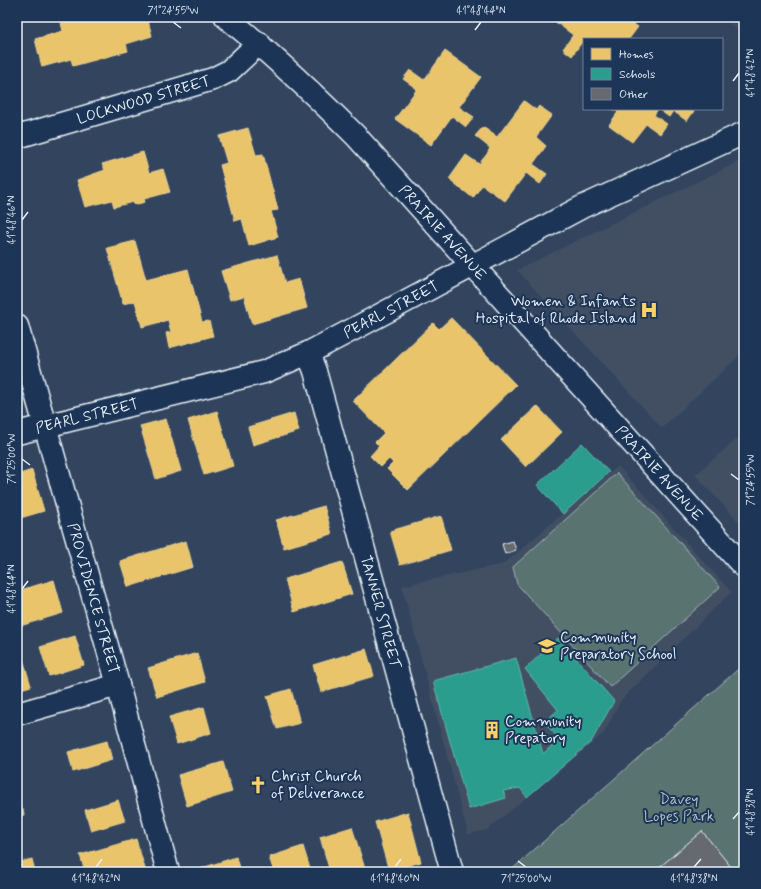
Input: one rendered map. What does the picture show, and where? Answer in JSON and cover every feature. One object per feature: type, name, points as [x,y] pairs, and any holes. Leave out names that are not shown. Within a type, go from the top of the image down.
[{"type":"street","name":"PRAIRIE AVENUE","points":[[226,17],[259,43],[308,87],[356,136],[744,566]]},
{"type":"street","name":"LOCKWOOD STREET","points":[[17,137],[213,79],[230,71],[259,43]]},
{"type":"street","name":"PEARL STREET","points":[[17,433],[264,372],[308,353],[473,267],[582,207],[744,133]]},
{"type":"street","name":"PROVIDENCE STREET","points":[[17,326],[118,685],[168,872]]},
{"type":"street","name":"TANNER STREET","points":[[308,353],[315,371],[452,872]]},
{"type":"street","points":[[17,714],[118,685]]},
{"type":"shaded area","points":[[720,17],[744,17],[744,34]]},
{"type":"shaded area","name":"Women & Infants Hospital of Rhode Island","points":[[744,159],[744,351],[662,428],[517,270]]},
{"type":"shaded area","points":[[744,433],[744,527],[695,475]]},
{"type":"shaded area","name":"Community Preparatory School","points":[[618,466],[731,592],[621,700],[604,733],[487,830],[468,834],[402,586],[504,564]]},
{"type":"green space","points":[[617,473],[720,587],[610,687],[517,584],[513,567]]},
{"type":"green space","name":"Davey Lopes Park","points":[[744,664],[744,872],[509,872]]},
{"type":"building: Homes","points":[[82,17],[147,17],[152,36],[126,44],[128,51],[73,66],[71,59],[42,67],[35,39],[63,31],[61,23]]},
{"type":"building: Homes","points":[[549,17],[624,17],[638,27],[630,38],[583,38],[583,42],[572,56],[563,49],[573,35]]},
{"type":"building: Homes","points":[[445,51],[481,77],[459,107],[474,117],[466,127],[452,116],[431,145],[395,119],[417,89],[403,79],[410,70],[424,80]]},
{"type":"building: Homes","points":[[524,101],[536,110],[539,106],[552,115],[536,137],[546,146],[533,164],[547,174],[540,184],[526,173],[505,201],[482,185],[473,198],[449,179],[466,155],[479,164],[487,154],[490,148],[475,136],[483,127],[497,137]]},
{"type":"building: Homes","points":[[615,110],[657,110],[654,115],[667,124],[660,134],[646,124],[632,142],[609,125],[618,112]]},
{"type":"building: Homes","points":[[659,110],[694,111],[687,121],[673,111],[669,117]]},
{"type":"building: Homes","points":[[248,128],[256,155],[263,154],[278,210],[271,211],[278,237],[249,246],[242,219],[235,221],[220,165],[227,163],[219,136]]},
{"type":"building: Homes","points":[[143,152],[149,173],[163,169],[170,192],[144,199],[145,202],[134,205],[133,202],[114,207],[112,200],[85,207],[77,180],[105,170],[102,164]]},
{"type":"building: Homes","points":[[135,241],[146,280],[188,269],[202,322],[209,321],[213,336],[169,348],[166,333],[171,332],[168,320],[142,327],[135,301],[123,304],[107,248]]},
{"type":"building: Homes","points":[[277,255],[285,283],[299,279],[307,308],[252,324],[244,296],[230,300],[221,271]]},
{"type":"building: Homes","points":[[451,318],[516,385],[408,490],[387,469],[393,463],[389,459],[381,467],[370,456],[379,446],[375,442],[384,433],[353,401],[433,323],[439,329]]},
{"type":"building: Homes","points":[[537,406],[562,432],[526,467],[501,440]]},
{"type":"building: Homes","points":[[217,411],[233,466],[204,475],[188,420]]},
{"type":"building: Homes","points":[[294,413],[299,431],[253,445],[248,427]]},
{"type":"building: Homes","points":[[166,419],[181,471],[156,479],[140,426]]},
{"type":"building: Homes","points":[[32,470],[44,511],[17,519],[17,475]]},
{"type":"building: Homes","points":[[324,506],[332,534],[284,548],[276,520]]},
{"type":"building: Homes","points":[[441,516],[451,550],[400,565],[390,531]]},
{"type":"building: Homes","points":[[186,541],[193,567],[128,587],[120,561]]},
{"type":"building: Homes","points":[[342,562],[352,594],[294,612],[285,579]]},
{"type":"building: Homes","points":[[54,580],[63,613],[20,626],[17,616],[17,591]]},
{"type":"building: Homes","points":[[75,636],[84,665],[49,676],[40,647]]},
{"type":"building: Homes","points":[[20,649],[31,686],[17,690],[17,650]]},
{"type":"building: Homes","points":[[366,649],[374,676],[321,692],[313,665]]},
{"type":"building: Homes","points":[[197,653],[205,682],[157,697],[148,668]]},
{"type":"building: Homes","points":[[291,689],[300,723],[277,729],[267,696]]},
{"type":"building: Homes","points":[[204,707],[211,733],[177,744],[169,717]]},
{"type":"building: Homes","points":[[107,741],[112,760],[73,772],[68,752]]},
{"type":"building: Homes","points":[[223,762],[232,792],[187,806],[178,775]]},
{"type":"building: Homes","points":[[118,800],[125,821],[91,831],[85,810]]},
{"type":"building: Homes","points":[[23,809],[24,815],[18,816],[17,810]]},
{"type":"building: Homes","points":[[408,812],[421,862],[389,871],[375,822]]},
{"type":"building: Homes","points":[[352,827],[366,872],[330,872],[320,837]]},
{"type":"building: Homes","points":[[136,839],[146,872],[85,872],[80,855]]},
{"type":"building: Homes","points":[[303,846],[311,872],[274,872],[269,857]]},
{"type":"building: Homes","points":[[236,857],[240,872],[203,872],[202,868]]},
{"type":"building: Homes","points":[[32,859],[35,872],[17,872],[17,863]]},
{"type":"building: Schools","points":[[582,443],[609,472],[563,514],[537,485]]},
{"type":"building: Schools","name":"Community Prepatory","points":[[558,638],[614,701],[591,742],[527,797],[520,788],[503,791],[506,798],[469,809],[433,681],[516,658],[543,754],[559,739],[544,722],[558,710],[525,669]]},
{"type":"building: Other","points":[[513,541],[516,550],[505,554],[502,544]]},
{"type":"building: Other","points":[[702,831],[735,872],[655,872],[655,871]]},
{"type":"place","name":"Women & Infants Hospital of Rhode Island","points":[[649,310]]},
{"type":"place","name":"Community Preparatory School","points":[[547,646]]},
{"type":"place","name":"Community Prepatory","points":[[492,730]]},
{"type":"place","name":"Christ Church of Deliverance","points":[[258,785]]}]
